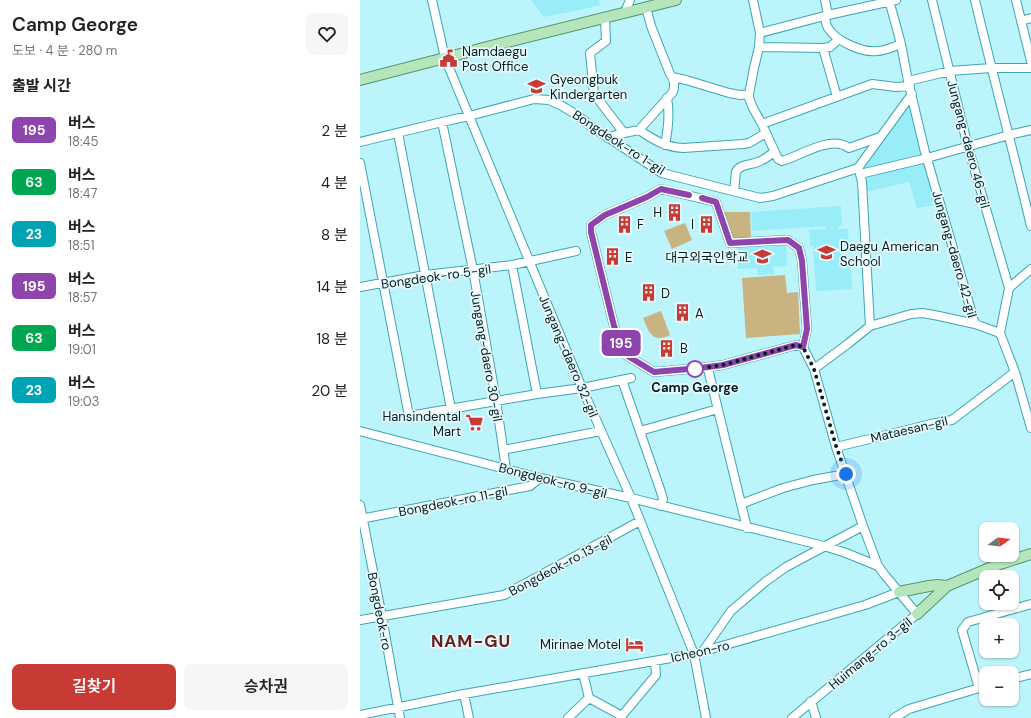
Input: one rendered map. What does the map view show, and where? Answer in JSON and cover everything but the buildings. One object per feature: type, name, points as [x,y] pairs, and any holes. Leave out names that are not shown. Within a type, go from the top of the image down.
[{"type":"main road","points":[[360,80],[676,0]]},
{"type":"main road","name":"Icheon-ro","points":[[899,592],[937,585],[947,586],[994,566],[1031,554]]},
{"type":"main road","name":"Huimang-ro 3-gil","points":[[917,614],[947,586]]},
{"type":"street","name":"Jungang-daero 32-gil","points":[[432,0],[445,58],[582,388],[631,498],[694,654],[706,718]]},
{"type":"street","points":[[625,12],[630,0]]},
{"type":"street","points":[[753,0],[760,33],[759,47],[749,94],[753,108],[778,159],[782,161],[791,159],[826,144],[843,144],[848,148],[881,137]]},
{"type":"street","points":[[825,0],[828,28],[842,41],[854,47],[875,52],[901,44]]},
{"type":"street","name":"Jungang-daero 46-gil","points":[[932,0],[968,147],[1009,288]]},
{"type":"street","points":[[975,0],[1031,226]]},
{"type":"street","points":[[1016,0],[1021,21],[1028,34],[1031,61]]},
{"type":"street","points":[[760,33],[891,1]]},
{"type":"street","name":"Jungang-daero 42-gil","points":[[891,1],[927,158],[975,324],[1000,333]]},
{"type":"street","points":[[608,138],[639,130],[673,92],[675,87],[672,76],[651,26],[646,7]]},
{"type":"street","points":[[605,18],[606,41],[590,53],[594,94],[624,133]]},
{"type":"street","points":[[1021,21],[1031,18]]},
{"type":"street","points":[[759,47],[823,48],[830,47],[839,39]]},
{"type":"street","points":[[823,48],[837,97]]},
{"type":"street","points":[[762,124],[872,84],[910,87],[950,71],[991,68],[1031,68]]},
{"type":"street","points":[[672,76],[728,93],[740,95],[749,94]]},
{"type":"street","points":[[870,326],[862,182],[859,171],[910,87]]},
{"type":"street","points":[[665,145],[669,105],[667,98]]},
{"type":"street","name":"Bongdeok-ro 1-gil","points":[[360,142],[534,99],[548,100],[562,106],[662,173],[760,198],[773,196],[859,171]]},
{"type":"street","name":"Jungang-daero 30-gil","points":[[442,122],[473,270],[496,400],[506,469]]},
{"type":"street","points":[[639,130],[649,137],[674,148],[743,144],[749,143],[766,133]]},
{"type":"street","points":[[859,171],[927,158],[1031,130]]},
{"type":"street","points":[[398,133],[451,409]]},
{"type":"street","points":[[734,191],[736,171],[740,167],[760,162],[774,152]]},
{"type":"street","points":[[360,163],[409,416],[496,400],[582,388],[631,378]]},
{"type":"street","points":[[803,347],[796,345],[723,365],[654,372],[626,355],[614,326],[591,232],[591,225],[605,215],[647,197],[661,189],[716,202],[730,243],[788,240],[799,248],[807,329],[803,347],[814,369],[836,446],[878,566]]},
{"type":"street","name":"Bongdeok-ro 5-gil","points":[[360,287],[426,275],[512,265],[576,251]]},
{"type":"street","points":[[512,265],[537,394]]},
{"type":"street","points":[[1031,269],[1009,288],[1000,333],[1027,398],[1031,428]]},
{"type":"street","points":[[814,369],[870,326],[911,314],[923,313],[975,324]]},
{"type":"street","name":"Mataesan-gil","points":[[836,446],[952,420],[1015,372]]},
{"type":"street","points":[[709,373],[747,528]]},
{"type":"street","points":[[622,380],[661,492],[663,499],[661,506]]},
{"type":"street","points":[[640,431],[718,409]]},
{"type":"street","name":"Bongdeok-ro 9-gil","points":[[360,431],[540,478],[631,498],[846,552],[878,566],[917,614]]},
{"type":"street","points":[[503,450],[601,431]]},
{"type":"street","points":[[741,504],[783,488],[813,480],[846,474]]},
{"type":"street","name":"Bongdeok-ro 11-gil","points":[[361,518],[530,486],[540,478]]},
{"type":"street","name":"Bongdeok-ro","points":[[360,505],[361,518],[382,617],[400,718]]},
{"type":"street","name":"Bongdeok-ro 13-gil","points":[[360,620],[504,595],[640,521]]},
{"type":"street","points":[[703,651],[731,611],[765,582],[786,567],[864,526]]},
{"type":"street","points":[[858,557],[872,549]]},
{"type":"street","name":"Icheon-ro","points":[[360,715],[464,694],[694,654],[865,605],[899,592]]},
{"type":"street","points":[[979,678],[962,630],[968,622],[1031,604]]},
{"type":"street","name":"Huimang-ro 3-gil","points":[[792,718],[917,614]]},
{"type":"street","points":[[582,673],[589,698],[621,717],[656,675],[655,661]]},
{"type":"street","points":[[1019,677],[1031,674]]},
{"type":"street","points":[[894,718],[909,709],[979,688]]},
{"type":"street","points":[[464,694],[469,718]]},
{"type":"street","points":[[568,718],[589,698]]},
{"type":"street","points":[[811,701],[816,718]]},
{"type":"shaded area","points":[[531,0],[599,0],[600,5],[544,17]]},
{"type":"shaded area","points":[[912,94],[940,204],[917,208],[909,182],[866,192],[858,168]]},
{"type":"shaded area","points":[[841,206],[842,225],[838,226],[838,229],[848,229],[849,245],[840,246],[841,260],[844,260],[844,267],[851,267],[852,289],[816,291],[813,246],[810,246],[809,230],[826,229],[826,226],[752,231],[751,212]]},
{"type":"shaded area","points":[[724,212],[750,212],[751,238],[732,239]]},
{"type":"shaded area","points":[[685,223],[692,240],[672,249],[664,231]]},
{"type":"shaded area","name":"대구외국인학교","points":[[786,245],[787,266],[773,267],[774,274],[757,275],[757,268],[738,269],[737,248]]},
{"type":"shaded area","points":[[785,275],[787,293],[798,292],[800,334],[746,338],[742,278]]},
{"type":"shaded area","points":[[661,311],[670,335],[659,338],[655,337],[649,332],[643,318]]},
{"type":"bus line","name":"195","points":[[689,195],[661,189],[647,197],[605,215],[591,225],[591,232],[614,326],[626,355],[654,372],[723,365],[796,345],[803,347],[807,329],[802,261],[799,248],[788,240],[730,243],[716,202],[702,198]]},
{"type":"place","name":"Namdaegu Post Office","points":[[449,58]]},
{"type":"place","name":"Gyeongbuk Kindergarten","points":[[537,86]]},
{"type":"place","name":"H","points":[[675,212]]},
{"type":"place","name":"F","points":[[624,224]]},
{"type":"place","name":"I","points":[[707,224]]},
{"type":"place","name":"Daegu American School","points":[[827,253]]},
{"type":"place","name":"E","points":[[612,257]]},
{"type":"place","name":"대구외국인학교","points":[[762,257]]},
{"type":"place","name":"D","points":[[648,293]]},
{"type":"place","name":"A","points":[[682,313]]},
{"type":"place","name":"B","points":[[667,348]]},
{"type":"place","name":"Camp George","points":[[695,369]]},
{"type":"place","name":"Hansindental Mart","points":[[474,423]]},
{"type":"place","name":"Mirinae Motel","points":[[634,644]]},
{"type":"district","name":"NAM-GU","points":[[471,641]]},
{"type":"route","points":[[695,369],[723,365],[796,345],[803,347],[814,369],[836,446],[846,474]]}]
